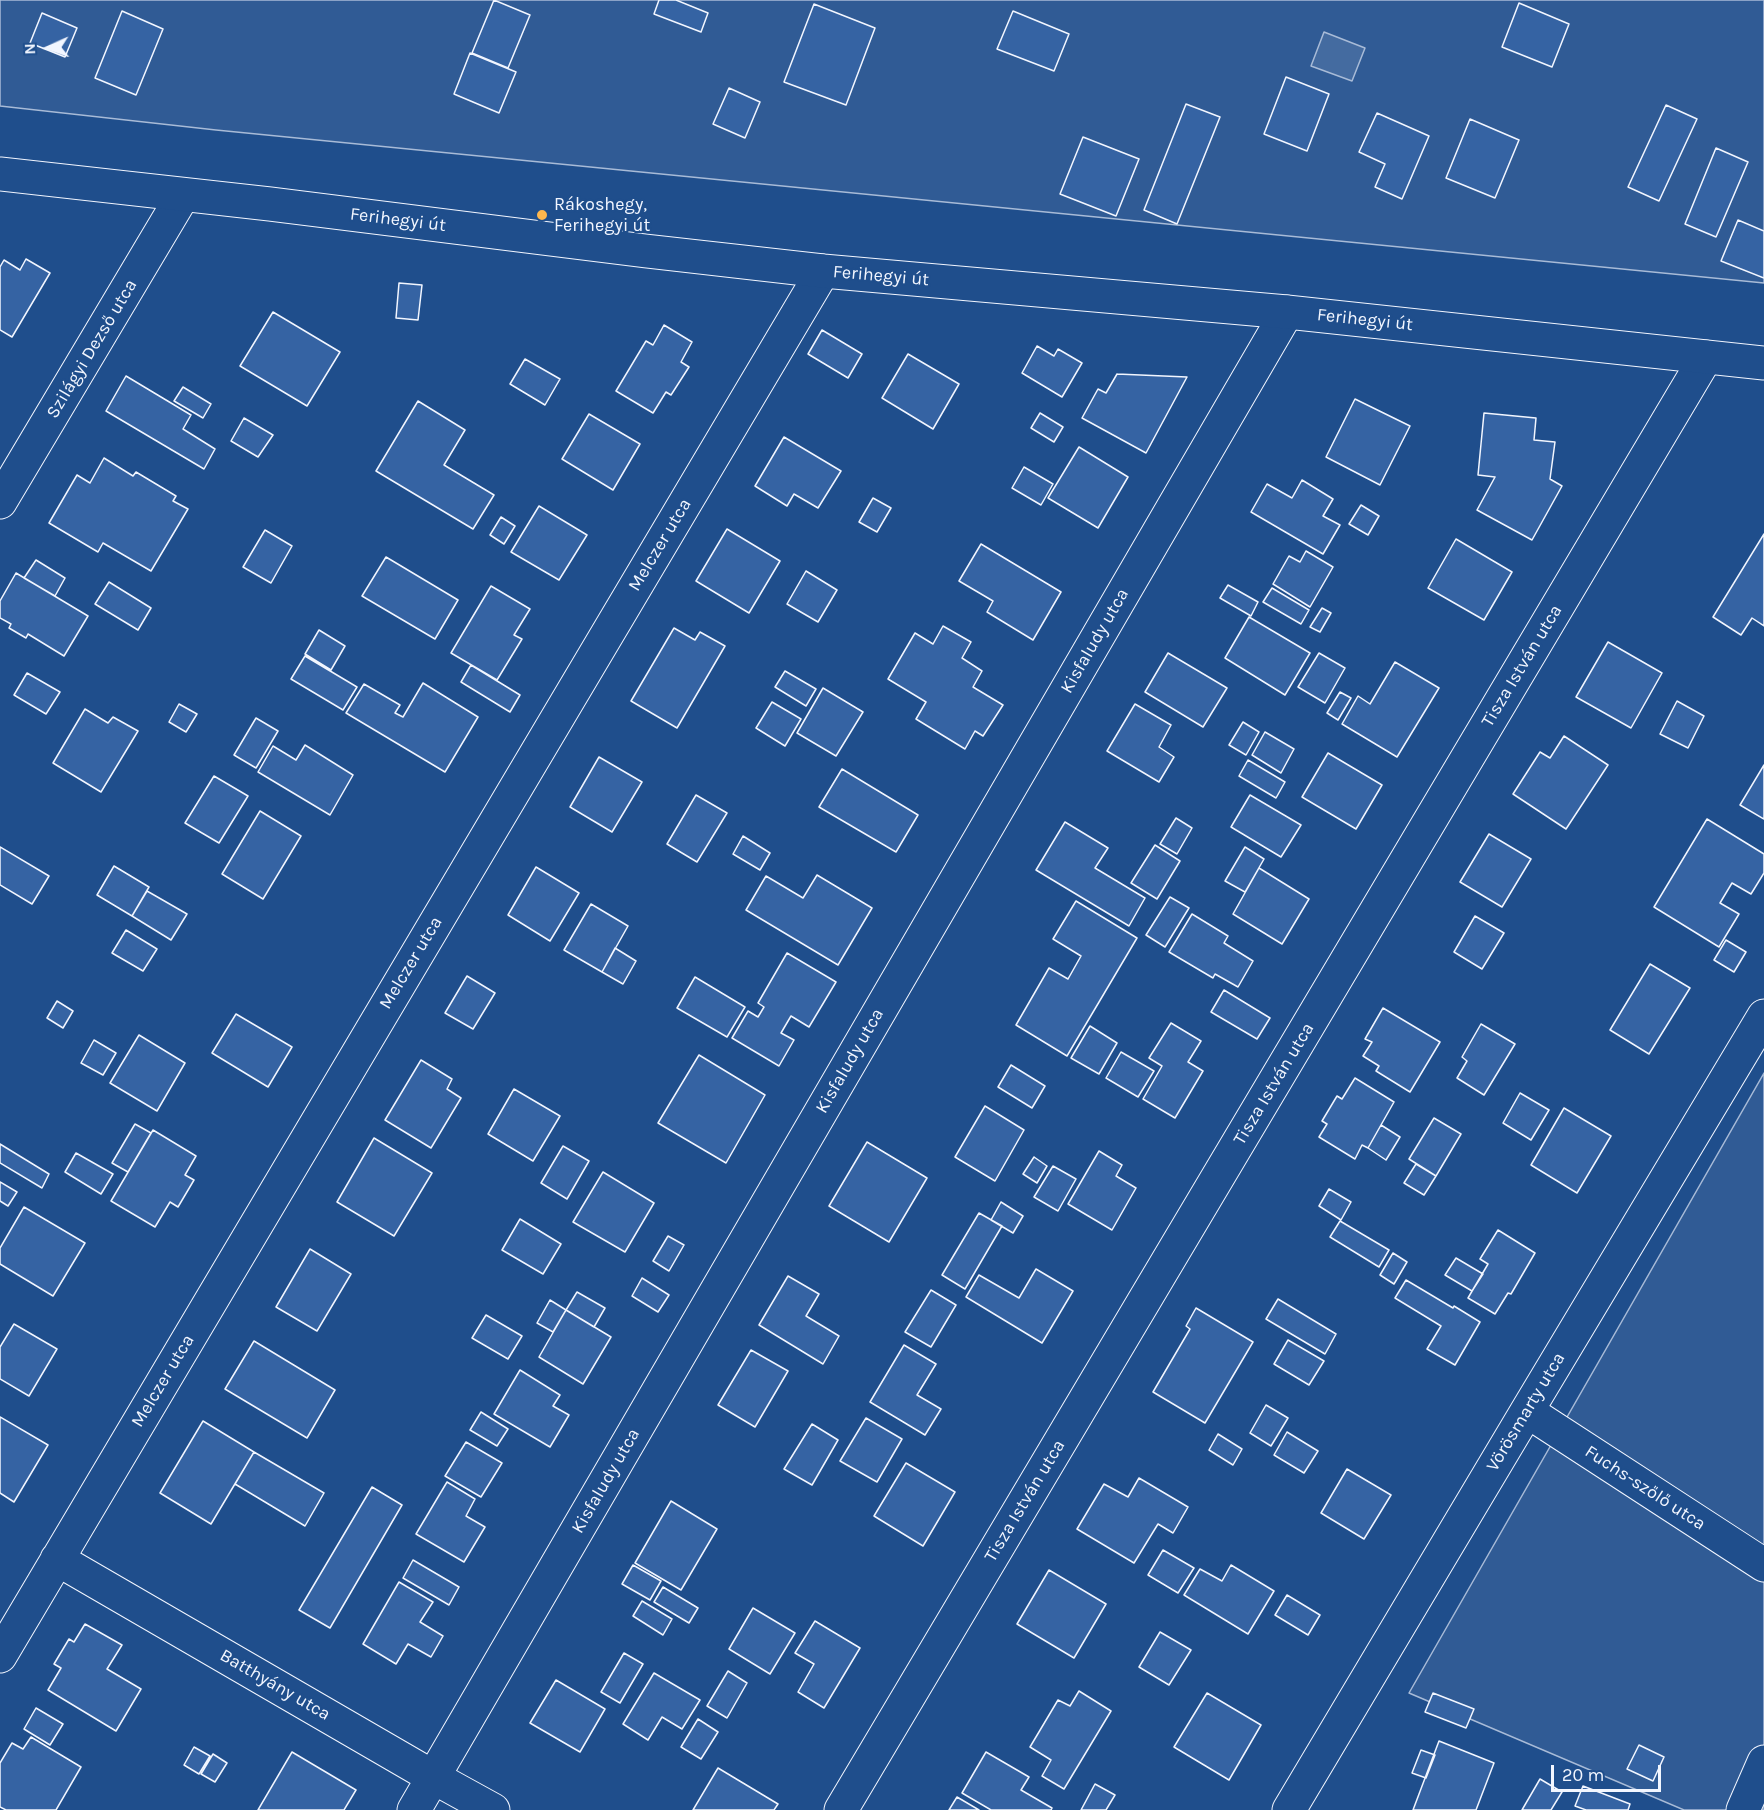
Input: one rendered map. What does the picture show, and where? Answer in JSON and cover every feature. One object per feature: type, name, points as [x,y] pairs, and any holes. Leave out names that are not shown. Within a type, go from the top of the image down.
[{"type":"street","name":"Ferihegyi út","points":[[0,174],[823,270],[1287,312],[1764,363]]},
{"type":"street","name":"Szilágyi Dezső utca","points":[[0,502],[183,195]]},
{"type":"street","name":"Melczer utca","points":[[0,1656],[823,270]]},
{"type":"street","name":"Kisfaludy utca","points":[[414,1810],[1287,312]]},
{"type":"street","name":"Tisza István utca","points":[[841,1810],[1706,357]]},
{"type":"street","name":"Vörösmarty utca","points":[[1289,1810],[1764,1016]]},
{"type":"street","name":"Fuchs-szőlő utca","points":[[1527,1411],[1764,1565]]},
{"type":"street","name":"Batthyány utca","points":[[57,1559],[493,1810]]},
{"type":"street","points":[[1743,1810],[1764,1762]]},
{"type":"shaded area","points":[[0,0],[1764,0],[1764,283],[216,130],[0,106]]},
{"type":"shaded area","points":[[1324,32],[1365,48],[1352,81],[1311,66]]},
{"type":"shaded area","points":[[1764,1073],[1764,1810],[1684,1810],[1409,1693]]},
{"type":"building","points":[[494,0],[530,15],[508,68],[472,53]]},
{"type":"building","points":[[659,0],[676,0],[708,13],[701,32],[654,14]]},
{"type":"building","points":[[1519,3],[1569,24],[1552,67],[1502,47]]},
{"type":"building","points":[[814,4],[875,28],[846,105],[784,82]]},
{"type":"building","points":[[122,11],[163,29],[136,95],[95,78]]},
{"type":"building","points":[[1013,11],[1069,34],[1054,71],[997,49]]},
{"type":"building","points":[[42,13],[77,28],[65,57],[30,43]]},
{"type":"building","points":[[470,53],[516,72],[499,113],[454,94]]},
{"type":"building","points":[[1286,77],[1329,94],[1307,151],[1264,134]]},
{"type":"building","points":[[729,88],[760,102],[745,138],[713,124]]},
{"type":"building","points":[[1186,104],[1220,117],[1177,224],[1144,210]]},
{"type":"building","points":[[1666,105],[1697,119],[1659,201],[1628,187]]},
{"type":"building","points":[[1377,113],[1429,136],[1402,199],[1375,187],[1385,164],[1359,152]]},
{"type":"building","points":[[1470,119],[1519,140],[1495,198],[1446,178]]},
{"type":"building","points":[[1083,137],[1139,159],[1116,216],[1060,194]]},
{"type":"building","points":[[1716,148],[1748,162],[1716,237],[1685,224]]},
{"type":"building","points":[[1738,220],[1764,231],[1764,278],[1721,261]]},
{"type":"building","points":[[26,259],[50,273],[12,337],[0,330],[0,267],[4,260],[20,270]]},
{"type":"building","points":[[399,283],[422,285],[418,320],[396,318]]},
{"type":"building","points":[[273,312],[340,352],[307,406],[240,366]]},
{"type":"building","points":[[664,325],[692,342],[681,362],[689,367],[671,395],[666,392],[653,413],[616,391],[646,341],[653,345]]},
{"type":"building","points":[[822,330],[862,354],[848,378],[808,354]]},
{"type":"building","points":[[1037,346],[1054,356],[1058,349],[1082,363],[1062,397],[1022,373]]},
{"type":"building","points":[[908,354],[959,384],[933,429],[882,398]]},
{"type":"building","points":[[525,359],[560,379],[545,405],[510,384]]},
{"type":"building","points":[[1117,374],[1187,377],[1146,453],[1082,418],[1098,389],[1106,393]]},
{"type":"building","points":[[126,376],[191,415],[183,429],[215,449],[204,469],[106,411]]},
{"type":"building","points":[[183,387],[211,404],[203,418],[174,401]]},
{"type":"building","points":[[1355,399],[1410,426],[1380,485],[1326,457]]},
{"type":"building","points":[[418,401],[465,430],[444,465],[494,495],[473,529],[376,471]]},
{"type":"building","points":[[1040,413],[1063,427],[1054,442],[1031,428]]},
{"type":"building","points":[[1484,413],[1536,418],[1534,440],[1555,442],[1550,479],[1562,486],[1532,540],[1477,510],[1495,477],[1478,475]]},
{"type":"building","points":[[589,414],[640,444],[613,490],[562,459]]},
{"type":"building","points":[[244,418],[273,435],[258,457],[231,441]]},
{"type":"building","points":[[784,437],[841,471],[818,508],[794,494],[787,506],[755,486]]},
{"type":"building","points":[[1079,447],[1128,477],[1098,528],[1048,498]]},
{"type":"building","points":[[104,458],[133,476],[136,472],[176,496],[173,501],[188,509],[151,571],[103,543],[98,552],[49,523],[77,475],[90,483]]},
{"type":"building","points":[[1024,467],[1053,484],[1041,505],[1012,488]]},
{"type":"building","points":[[1302,480],[1333,499],[1323,516],[1340,525],[1323,554],[1251,512],[1267,484],[1292,498]]},
{"type":"building","points":[[873,498],[891,508],[877,532],[859,522]]},
{"type":"building","points":[[1361,505],[1379,516],[1368,535],[1349,524]]},
{"type":"building","points":[[539,506],[587,535],[559,580],[511,552]]},
{"type":"building","points":[[501,517],[515,526],[504,544],[490,535]]},
{"type":"building","points":[[727,529],[780,561],[749,613],[696,581]]},
{"type":"building","points":[[265,530],[292,546],[271,583],[243,567]]},
{"type":"building","points":[[1764,534],[1764,626],[1752,618],[1741,635],[1713,617]]},
{"type":"building","points":[[1456,539],[1512,572],[1484,620],[1428,588]]},
{"type":"building","points":[[981,544],[1061,592],[1033,640],[987,612],[993,601],[959,581]]},
{"type":"building","points":[[1306,551],[1333,567],[1310,607],[1273,584],[1289,556],[1300,562]]},
{"type":"building","points":[[386,557],[458,600],[435,639],[362,596]]},
{"type":"building","points":[[36,560],[65,578],[55,596],[24,578]]},
{"type":"building","points":[[806,571],[837,590],[818,622],[787,604]]},
{"type":"building","points":[[16,573],[88,616],[64,656],[28,634],[26,638],[9,628],[11,624],[0,618],[0,601]]},
{"type":"building","points":[[109,582],[151,608],[138,630],[95,604]]},
{"type":"building","points":[[1228,585],[1258,602],[1251,616],[1220,598]]},
{"type":"building","points":[[491,586],[530,609],[514,635],[522,639],[497,680],[451,653]]},
{"type":"building","points":[[1272,588],[1309,610],[1301,624],[1263,602]]},
{"type":"building","points":[[1322,608],[1331,613],[1320,632],[1310,627]]},
{"type":"building","points":[[1249,617],[1310,653],[1285,695],[1225,658]]},
{"type":"building","points":[[943,626],[971,642],[962,658],[982,671],[973,687],[1003,705],[983,736],[975,731],[965,749],[916,719],[926,702],[888,679],[915,633],[933,644]]},
{"type":"building","points":[[674,628],[695,640],[700,632],[725,646],[677,728],[631,701]]},
{"type":"building","points":[[319,630],[345,646],[331,670],[305,654]]},
{"type":"building","points":[[1608,642],[1662,673],[1631,728],[1576,697]]},
{"type":"building","points":[[1168,653],[1227,688],[1203,727],[1145,692]]},
{"type":"building","points":[[1319,653],[1345,668],[1325,703],[1298,687]]},
{"type":"building","points":[[305,656],[357,687],[343,710],[291,679]]},
{"type":"building","points":[[1395,662],[1439,688],[1397,757],[1342,724],[1358,696],[1370,704]]},
{"type":"building","points":[[471,665],[520,695],[510,712],[461,682]]},
{"type":"building","points":[[785,671],[816,689],[806,706],[775,687]]},
{"type":"building","points":[[27,673],[60,692],[46,714],[14,695]]},
{"type":"building","points":[[423,683],[478,717],[445,772],[346,713],[364,684],[400,705],[395,713],[403,717]]},
{"type":"building","points":[[823,688],[863,712],[836,756],[797,733]]},
{"type":"building","points":[[1340,692],[1351,698],[1338,720],[1327,713]]},
{"type":"building","points":[[1677,701],[1704,716],[1688,748],[1660,734]]},
{"type":"building","points":[[772,702],[801,719],[785,746],[756,728]]},
{"type":"building","points":[[179,704],[197,714],[186,732],[169,722]]},
{"type":"building","points":[[1135,704],[1171,725],[1159,747],[1174,757],[1159,782],[1107,751]]},
{"type":"building","points":[[85,709],[108,723],[113,717],[138,731],[101,792],[53,763]]},
{"type":"building","points":[[256,718],[278,731],[256,768],[234,755]]},
{"type":"building","points":[[1243,722],[1259,732],[1246,755],[1229,745]]},
{"type":"building","points":[[1265,732],[1294,749],[1281,773],[1252,755]]},
{"type":"building","points":[[1564,736],[1608,765],[1566,829],[1513,794],[1540,752],[1550,758]]},
{"type":"building","points":[[305,745],[353,775],[330,815],[258,772],[273,746],[296,760]]},
{"type":"building","points":[[1328,753],[1382,785],[1356,829],[1302,797]]},
{"type":"building","points":[[599,757],[642,782],[612,832],[570,807]]},
{"type":"building","points":[[1248,760],[1285,782],[1276,798],[1239,776]]},
{"type":"building","points":[[1764,765],[1764,819],[1740,805]]},
{"type":"building","points":[[842,769],[918,815],[896,852],[819,807]]},
{"type":"building","points":[[214,776],[248,796],[219,843],[185,823]]},
{"type":"building","points":[[696,795],[727,813],[697,862],[667,844]]},
{"type":"building","points":[[1250,795],[1301,825],[1281,857],[1231,827]]},
{"type":"building","points":[[260,811],[301,836],[263,899],[222,874]]},
{"type":"building","points":[[1176,818],[1192,828],[1177,854],[1160,844]]},
{"type":"building","points":[[1707,819],[1764,854],[1764,873],[1751,894],[1732,883],[1720,903],[1739,914],[1719,947],[1654,907]]},
{"type":"building","points":[[1065,822],[1108,848],[1095,868],[1145,898],[1129,926],[1036,870]]},
{"type":"building","points":[[1489,834],[1531,859],[1502,907],[1460,882]]},
{"type":"building","points":[[743,836],[770,853],[760,870],[733,854]]},
{"type":"building","points":[[1155,845],[1180,861],[1157,899],[1131,883]]},
{"type":"building","points":[[0,847],[49,876],[32,904],[0,885]]},
{"type":"building","points":[[1245,847],[1264,859],[1245,892],[1225,881]]},
{"type":"building","points":[[114,866],[149,887],[132,916],[97,895]]},
{"type":"building","points":[[536,867],[579,893],[550,941],[508,915]]},
{"type":"building","points":[[1259,868],[1309,899],[1282,944],[1233,914]]},
{"type":"building","points":[[817,875],[872,908],[838,965],[746,910],[766,876],[803,898]]},
{"type":"building","points":[[147,891],[187,914],[171,940],[132,916]]},
{"type":"building","points":[[1170,897],[1189,908],[1165,947],[1146,935]]},
{"type":"building","points":[[1076,901],[1137,938],[1067,1056],[1016,1025],[1049,968],[1068,979],[1081,956],[1053,939]]},
{"type":"building","points":[[591,904],[628,926],[602,972],[564,950]]},
{"type":"building","points":[[1192,914],[1228,936],[1224,943],[1253,961],[1238,987],[1215,974],[1213,978],[1169,952]]},
{"type":"building","points":[[1475,916],[1504,933],[1482,969],[1454,952]]},
{"type":"building","points":[[126,930],[157,949],[143,971],[112,953]]},
{"type":"building","points":[[1726,940],[1746,952],[1734,972],[1714,960]]},
{"type":"building","points":[[615,948],[636,961],[623,984],[602,972]]},
{"type":"building","points":[[787,953],[836,982],[809,1027],[791,1016],[781,1033],[794,1040],[779,1066],[732,1038],[748,1011],[758,1017],[764,1007],[758,1003]]},
{"type":"building","points":[[1650,964],[1690,988],[1649,1054],[1610,1030]]},
{"type":"building","points":[[467,976],[495,993],[473,1029],[445,1013]]},
{"type":"building","points":[[695,977],[745,1007],[727,1037],[677,1008]]},
{"type":"building","points":[[1224,990],[1270,1018],[1257,1039],[1211,1012]]},
{"type":"building","points":[[57,1001],[73,1011],[63,1028],[47,1018]]},
{"type":"building","points":[[1383,1008],[1440,1042],[1410,1092],[1376,1071],[1379,1066],[1363,1056],[1372,1042],[1365,1039]]},
{"type":"building","points":[[236,1014],[292,1047],[268,1087],[212,1053]]},
{"type":"building","points":[[1171,1023],[1201,1041],[1188,1062],[1203,1071],[1175,1118],[1143,1099],[1162,1066],[1149,1058]]},
{"type":"building","points":[[1481,1024],[1515,1044],[1484,1095],[1457,1078],[1467,1061],[1462,1057]]},
{"type":"building","points":[[1090,1026],[1117,1043],[1099,1074],[1071,1058]]},
{"type":"building","points":[[139,1035],[185,1063],[157,1111],[110,1083]]},
{"type":"building","points":[[94,1040],[116,1053],[103,1075],[81,1063]]},
{"type":"building","points":[[1121,1052],[1154,1071],[1138,1097],[1106,1078]]},
{"type":"building","points":[[699,1055],[765,1095],[726,1163],[658,1123]]},
{"type":"building","points":[[421,1060],[452,1079],[447,1089],[461,1098],[431,1148],[385,1120]]},
{"type":"building","points":[[1011,1065],[1045,1086],[1032,1108],[998,1087]]},
{"type":"building","points":[[1355,1078],[1394,1102],[1368,1148],[1362,1145],[1355,1159],[1319,1137],[1327,1124],[1322,1121],[1337,1096],[1342,1099]]},
{"type":"building","points":[[514,1089],[560,1116],[533,1161],[488,1134]]},
{"type":"building","points":[[1520,1093],[1549,1110],[1531,1140],[1503,1123]]},
{"type":"building","points":[[985,1106],[1024,1130],[995,1181],[955,1157]]},
{"type":"building","points":[[1564,1108],[1611,1136],[1577,1193],[1531,1165]]},
{"type":"building","points":[[1434,1118],[1461,1134],[1436,1176],[1409,1159]]},
{"type":"building","points":[[135,1124],[151,1133],[128,1172],[112,1163]]},
{"type":"building","points":[[1381,1125],[1400,1137],[1386,1160],[1368,1148]]},
{"type":"building","points":[[153,1130],[196,1156],[185,1175],[194,1180],[178,1207],[170,1202],[155,1227],[111,1201]]},
{"type":"building","points":[[374,1138],[432,1173],[394,1236],[337,1202]]},
{"type":"building","points":[[867,1142],[927,1178],[889,1242],[829,1206]]},
{"type":"building","points":[[0,1144],[49,1174],[42,1188],[0,1163]]},
{"type":"building","points":[[563,1146],[589,1161],[567,1199],[541,1183]]},
{"type":"building","points":[[1099,1151],[1122,1165],[1116,1176],[1136,1188],[1112,1230],[1068,1204]]},
{"type":"building","points":[[76,1153],[113,1174],[101,1194],[65,1172]]},
{"type":"building","points":[[1034,1157],[1047,1166],[1037,1183],[1023,1174]]},
{"type":"building","points":[[1416,1164],[1436,1176],[1424,1195],[1404,1183]]},
{"type":"building","points":[[1053,1166],[1076,1179],[1058,1211],[1034,1197]]},
{"type":"building","points":[[603,1172],[654,1203],[625,1252],[573,1222]]},
{"type":"building","points":[[0,1182],[17,1192],[8,1206],[0,1201]]},
{"type":"building","points":[[1329,1189],[1351,1202],[1341,1220],[1319,1206]]},
{"type":"building","points":[[1001,1202],[1023,1216],[1013,1233],[991,1220]]},
{"type":"building","points":[[24,1207],[85,1243],[53,1296],[0,1264],[0,1248]]},
{"type":"building","points":[[979,1213],[1002,1226],[965,1289],[942,1275]]},
{"type":"building","points":[[520,1219],[561,1244],[543,1274],[502,1250]]},
{"type":"building","points":[[1340,1221],[1389,1250],[1379,1267],[1330,1237]]},
{"type":"building","points":[[1498,1230],[1535,1253],[1511,1294],[1508,1293],[1495,1314],[1468,1298],[1488,1264],[1480,1259]]},
{"type":"building","points":[[668,1236],[684,1245],[669,1271],[653,1261]]},
{"type":"building","points":[[310,1249],[351,1274],[317,1331],[276,1307]]},
{"type":"building","points":[[1393,1253],[1407,1262],[1394,1284],[1380,1275]]},
{"type":"building","points":[[1456,1258],[1483,1274],[1472,1291],[1445,1275]]},
{"type":"building","points":[[1036,1269],[1073,1291],[1042,1343],[966,1297],[979,1275],[1019,1298]]},
{"type":"building","points":[[788,1276],[819,1294],[806,1316],[839,1336],[823,1364],[759,1325]]},
{"type":"building","points":[[642,1278],[669,1295],[658,1312],[632,1296]]},
{"type":"building","points":[[1406,1280],[1480,1322],[1455,1365],[1427,1349],[1441,1326],[1395,1298]]},
{"type":"building","points":[[931,1290],[956,1305],[931,1347],[905,1332]]},
{"type":"building","points":[[577,1292],[605,1308],[594,1327],[566,1310]]},
{"type":"building","points":[[1278,1299],[1336,1334],[1325,1354],[1266,1319]]},
{"type":"building","points":[[550,1300],[566,1310],[553,1332],[537,1323]]},
{"type":"building","points":[[1196,1308],[1253,1342],[1205,1423],[1153,1392],[1190,1329],[1186,1326]]},
{"type":"building","points":[[566,1310],[611,1337],[583,1384],[539,1357]]},
{"type":"building","points":[[486,1315],[522,1336],[508,1359],[472,1338]]},
{"type":"building","points":[[14,1324],[57,1349],[29,1396],[0,1379],[0,1347]]},
{"type":"building","points":[[1288,1340],[1324,1361],[1309,1385],[1274,1364]]},
{"type":"building","points":[[254,1341],[335,1390],[307,1438],[225,1389]]},
{"type":"building","points":[[904,1345],[936,1364],[917,1395],[941,1409],[925,1435],[870,1402]]},
{"type":"building","points":[[751,1350],[788,1371],[755,1427],[718,1405]]},
{"type":"building","points":[[520,1370],[560,1395],[553,1406],[569,1415],[550,1447],[494,1414]]},
{"type":"building","points":[[1266,1405],[1288,1418],[1271,1446],[1250,1433]]},
{"type":"building","points":[[481,1412],[508,1429],[497,1446],[470,1430]]},
{"type":"building","points":[[0,1417],[48,1445],[14,1502],[0,1493]]},
{"type":"building","points":[[866,1418],[902,1439],[877,1482],[840,1461]]},
{"type":"building","points":[[203,1421],[254,1452],[211,1524],[160,1493]]},
{"type":"building","points":[[812,1424],[838,1440],[812,1485],[784,1469]]},
{"type":"building","points":[[1287,1432],[1318,1451],[1304,1473],[1274,1455]]},
{"type":"building","points":[[1218,1434],[1242,1449],[1233,1465],[1209,1450]]},
{"type":"building","points":[[466,1442],[502,1463],[481,1497],[445,1476]]},
{"type":"building","points":[[254,1452],[324,1493],[305,1526],[235,1484]]},
{"type":"building","points":[[906,1463],[955,1492],[923,1546],[874,1516]]},
{"type":"building","points":[[1347,1469],[1391,1495],[1364,1539],[1321,1513]]},
{"type":"building","points":[[1139,1478],[1188,1507],[1173,1533],[1158,1524],[1134,1563],[1077,1529],[1104,1484],[1128,1497]]},
{"type":"building","points":[[447,1482],[475,1499],[466,1516],[485,1527],[464,1562],[416,1534]]},
{"type":"building","points":[[372,1487],[402,1505],[330,1628],[299,1610]]},
{"type":"building","points":[[671,1501],[717,1529],[681,1590],[635,1563]]},
{"type":"building","points":[[1163,1550],[1194,1568],[1178,1593],[1148,1575]]},
{"type":"building","points":[[413,1560],[459,1587],[449,1605],[403,1578]]},
{"type":"building","points":[[633,1565],[661,1581],[650,1600],[622,1584]]},
{"type":"building","points":[[1231,1565],[1274,1591],[1248,1634],[1184,1595],[1200,1569],[1222,1581]]},
{"type":"building","points":[[1049,1570],[1106,1604],[1074,1658],[1017,1624]]},
{"type":"building","points":[[399,1582],[433,1602],[420,1622],[443,1636],[431,1657],[408,1644],[396,1664],[363,1644]]},
{"type":"building","points":[[663,1587],[698,1608],[689,1623],[654,1602]]},
{"type":"building","points":[[1287,1595],[1320,1615],[1308,1635],[1275,1615]]},
{"type":"building","points":[[642,1601],[672,1619],[663,1635],[633,1616]]},
{"type":"building","points":[[753,1608],[795,1633],[770,1674],[729,1649]]},
{"type":"building","points":[[815,1621],[860,1648],[824,1708],[798,1692],[814,1664],[795,1653]]},
{"type":"building","points":[[85,1624],[122,1645],[107,1669],[141,1689],[116,1731],[48,1690],[61,1668],[54,1664],[69,1639],[74,1642]]},
{"type":"building","points":[[1160,1632],[1191,1650],[1169,1685],[1139,1667]]},
{"type":"building","points":[[624,1653],[643,1664],[620,1703],[601,1692]]},
{"type":"building","points":[[728,1671],[747,1683],[727,1718],[707,1706]]},
{"type":"building","points":[[654,1673],[700,1700],[682,1729],[662,1717],[648,1740],[623,1724]]},
{"type":"building","points":[[556,1680],[605,1709],[580,1752],[530,1723]]},
{"type":"building","points":[[1079,1691],[1111,1711],[1064,1789],[1042,1776],[1051,1760],[1030,1747],[1058,1700],[1070,1706]]},
{"type":"building","points":[[1207,1693],[1261,1725],[1229,1780],[1174,1747]]},
{"type":"building","points":[[1433,1693],[1474,1709],[1466,1728],[1425,1712]]},
{"type":"building","points":[[36,1708],[63,1724],[50,1745],[24,1729]]},
{"type":"building","points":[[698,1719],[718,1732],[701,1759],[681,1747]]},
{"type":"building","points":[[31,1737],[81,1767],[56,1810],[6,1810],[0,1807],[0,1763],[12,1743],[23,1749]]},
{"type":"building","points":[[1439,1741],[1494,1763],[1476,1810],[1413,1810]]},
{"type":"building","points":[[1639,1745],[1664,1757],[1653,1781],[1627,1769]]},
{"type":"building","points":[[194,1747],[210,1756],[199,1774],[184,1765]]},
{"type":"building","points":[[1421,1750],[1435,1755],[1426,1778],[1412,1773]]},
{"type":"building","points":[[292,1752],[356,1790],[344,1810],[258,1810]]},
{"type":"building","points":[[986,1752],[1029,1777],[1021,1790],[1052,1808],[1051,1810],[991,1810],[962,1793]]},
{"type":"building","points":[[213,1754],[227,1763],[215,1782],[201,1774]]},
{"type":"building","points":[[718,1768],[778,1804],[774,1810],[693,1810]]},
{"type":"building","points":[[1540,1779],[1562,1792],[1551,1810],[1522,1810]]},
{"type":"building","points":[[1095,1784],[1115,1795],[1106,1810],[1081,1810]]},
{"type":"building","points":[[1583,1786],[1630,1804],[1628,1810],[1586,1810],[1575,1806]]},
{"type":"building","points":[[957,1797],[979,1810],[949,1810]]},
{"type":"place","name":"Rákoshegy, Ferihegyi út","points":[[542,215]]}]
